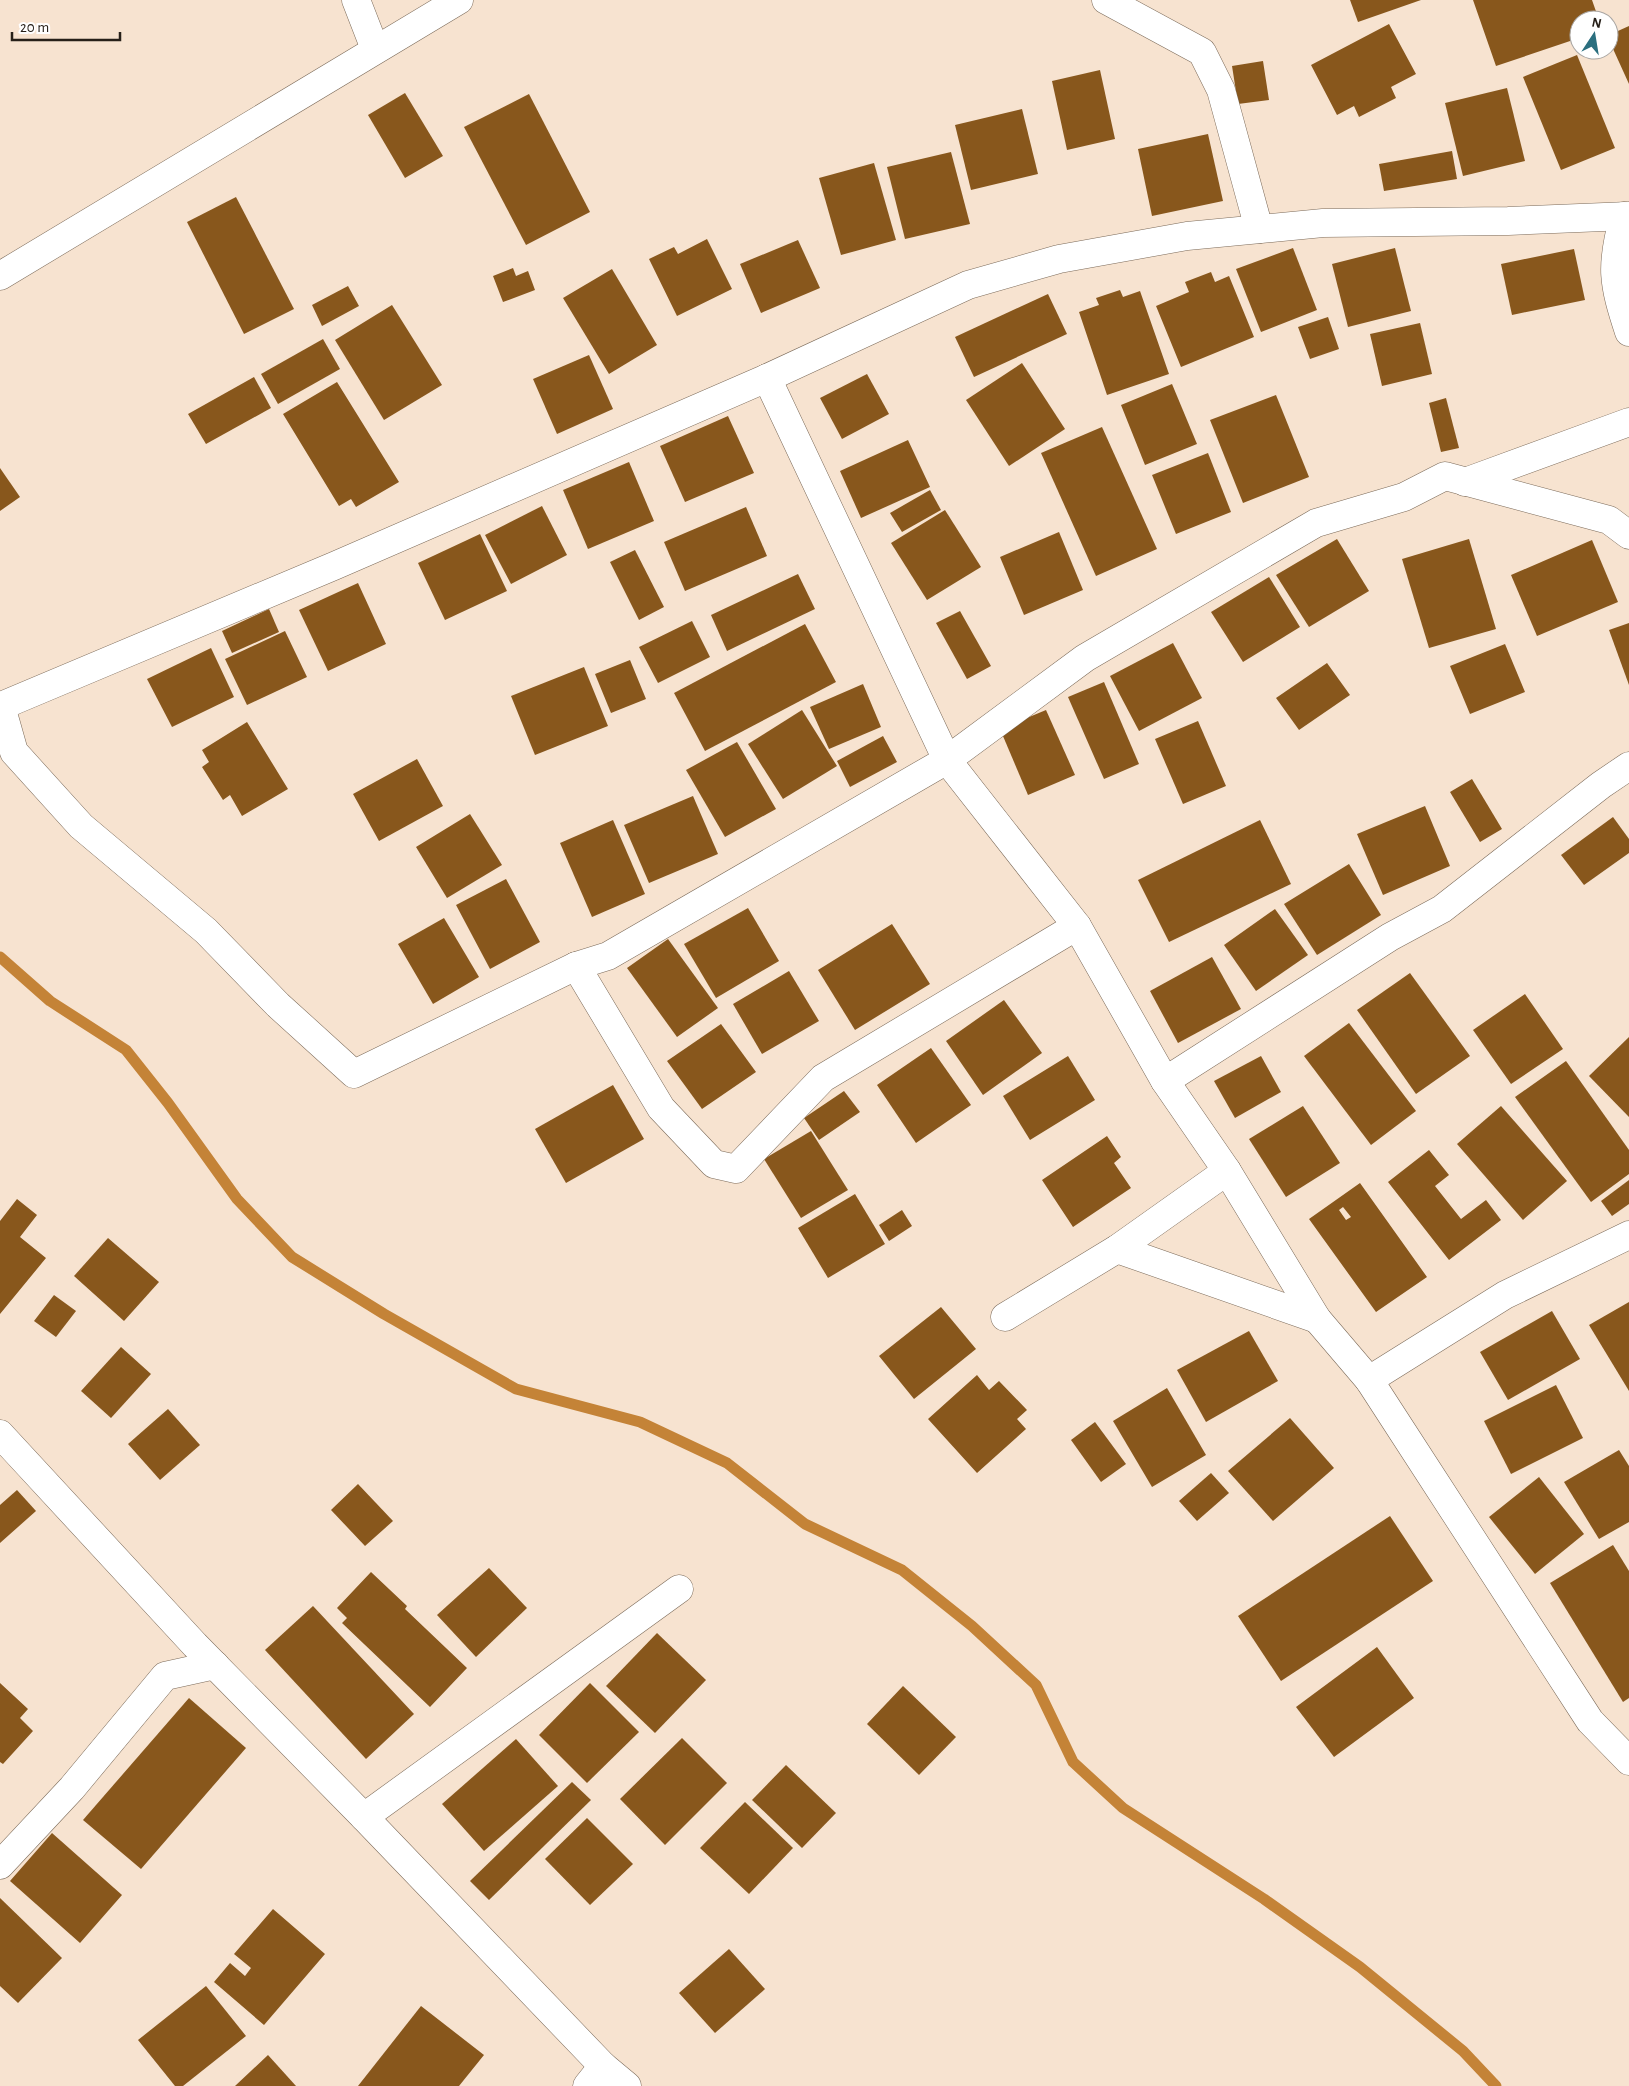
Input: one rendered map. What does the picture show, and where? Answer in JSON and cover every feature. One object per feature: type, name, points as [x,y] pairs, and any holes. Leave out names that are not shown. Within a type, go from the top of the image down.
[{"type":"street","points":[[356,0],[375,49]]},
{"type":"street","points":[[0,276],[459,0]]},
{"type":"street","points":[[1106,0],[1202,52],[1221,90],[1259,229]]},
{"type":"street","points":[[1629,332],[1615,288],[1615,249],[1627,216],[1508,221],[1323,223],[1187,236],[1059,259],[968,285],[767,378],[334,566],[1,706],[14,752],[81,826],[206,931],[278,1005],[354,1074],[576,966],[608,956],[947,760],[1085,658],[1316,523],[1404,498],[1445,476],[1609,520],[1629,535]]},
{"type":"street","points":[[767,378],[947,760],[1077,926],[1165,1081],[1226,1171],[1317,1319],[1369,1380],[1590,1721],[1629,1761]]},
{"type":"street","points":[[1465,482],[1629,422]]},
{"type":"street","points":[[1165,1081],[1390,937],[1442,909],[1601,785],[1629,766]]},
{"type":"street","points":[[576,966],[661,1108],[714,1164],[736,1169],[823,1078],[1077,926]]},
{"type":"street","points":[[1005,1317],[1117,1250],[1226,1171]]},
{"type":"street","points":[[1369,1380],[1505,1295],[1629,1235]]},
{"type":"street","points":[[1117,1250],[1317,1319]]},
{"type":"street","points":[[0,1434],[215,1665],[364,1817],[595,2076],[627,2086]]},
{"type":"street","points":[[364,1817],[679,1589]]},
{"type":"street","points":[[0,1865],[72,1788],[165,1676],[215,1665]]},
{"type":"building","points":[[1350,0],[1421,0],[1358,22]]},
{"type":"building","points":[[1473,0],[1592,0],[1596,10],[1569,10],[1569,41],[1496,66]]},
{"type":"building","points":[[1389,24],[1416,74],[1391,87],[1396,98],[1359,117],[1354,106],[1337,115],[1311,65]]},
{"type":"building","points":[[1629,26],[1629,84],[1618,60],[1619,30]]},
{"type":"building","points":[[1569,58],[1569,60],[1579,60],[1615,148],[1561,170],[1523,77]]},
{"type":"building","points":[[1263,61],[1269,100],[1238,104],[1232,66]]},
{"type":"building","points":[[1100,70],[1115,139],[1067,150],[1052,81]]},
{"type":"building","points":[[1507,88],[1525,161],[1463,176],[1445,103]]},
{"type":"building","points":[[405,93],[443,156],[405,178],[368,115]]},
{"type":"building","points":[[529,94],[590,212],[526,245],[464,127]]},
{"type":"building","points":[[1022,109],[1038,174],[971,190],[955,125]]},
{"type":"building","points":[[1208,134],[1223,201],[1152,216],[1138,149]]},
{"type":"building","points":[[1452,151],[1457,179],[1384,191],[1379,164]]},
{"type":"building","points":[[951,152],[970,224],[905,239],[887,167]]},
{"type":"building","points":[[874,163],[896,240],[841,255],[819,178]]},
{"type":"building","points":[[236,197],[294,309],[244,334],[187,222]]},
{"type":"building","points":[[707,239],[732,289],[677,316],[649,259],[674,247],[678,254]]},
{"type":"building","points":[[798,240],[820,288],[761,313],[740,264]]},
{"type":"building","points":[[1293,248],[1317,310],[1261,332],[1236,269]]},
{"type":"building","points":[[1395,248],[1411,311],[1348,327],[1332,264]]},
{"type":"building","points":[[1574,249],[1585,300],[1512,315],[1501,264]]},
{"type":"building","points":[[513,268],[516,276],[528,271],[535,290],[503,302],[493,276]]},
{"type":"building","points":[[612,269],[657,345],[609,374],[563,298]]},
{"type":"building","points":[[1211,272],[1215,282],[1229,276],[1254,337],[1181,367],[1156,306],[1189,292],[1185,282]]},
{"type":"building","points":[[348,286],[359,306],[322,326],[312,305]]},
{"type":"building","points":[[1120,290],[1123,297],[1140,291],[1169,374],[1107,395],[1079,312],[1099,305],[1096,298]]},
{"type":"building","points":[[1048,294],[1067,334],[974,377],[955,337]]},
{"type":"building","points":[[392,305],[442,385],[384,420],[335,340]]},
{"type":"building","points":[[1328,317],[1339,349],[1310,359],[1298,327]]},
{"type":"building","points":[[1420,323],[1432,374],[1382,386],[1370,334]]},
{"type":"building","points":[[323,339],[340,369],[278,404],[261,374]]},
{"type":"building","points":[[589,355],[613,409],[557,434],[533,379]]},
{"type":"building","points":[[1022,363],[1065,429],[1009,466],[966,400]]},
{"type":"building","points":[[867,374],[889,414],[842,439],[820,398]]},
{"type":"building","points":[[254,377],[271,408],[206,444],[188,414]]},
{"type":"building","points":[[337,382],[399,482],[356,507],[351,499],[339,506],[283,414]]},
{"type":"building","points":[[1172,384],[1197,444],[1145,465],[1121,405]]},
{"type":"building","points":[[1276,395],[1309,477],[1243,503],[1210,420]]},
{"type":"building","points":[[1446,398],[1459,448],[1441,452],[1429,403]]},
{"type":"building","points":[[728,416],[754,473],[685,502],[660,446]]},
{"type":"building","points":[[1102,427],[1157,549],[1096,576],[1041,453]]},
{"type":"building","points":[[908,440],[930,487],[861,518],[840,471]]},
{"type":"building","points":[[1208,453],[1231,512],[1176,534],[1152,475]]},
{"type":"building","points":[[629,462],[654,521],[588,549],[563,490]]},
{"type":"building","points":[[0,468],[20,497],[0,511]]},
{"type":"building","points":[[930,490],[941,510],[902,532],[890,513]]},
{"type":"building","points":[[542,506],[567,555],[511,584],[485,535]]},
{"type":"building","points":[[746,507],[767,556],[685,591],[664,542]]},
{"type":"building","points":[[945,510],[981,567],[927,600],[891,543]]},
{"type":"building","points":[[1059,532],[1083,590],[1024,615],[1000,557]]},
{"type":"building","points":[[480,534],[507,591],[445,620],[418,563]]},
{"type":"building","points":[[1337,539],[1369,591],[1309,627],[1276,575]]},
{"type":"building","points":[[1469,539],[1496,629],[1429,648],[1402,559]]},
{"type":"building","points":[[1592,540],[1618,602],[1537,636],[1511,575]]},
{"type":"building","points":[[635,550],[664,607],[639,620],[610,562]]},
{"type":"building","points":[[798,574],[815,609],[727,651],[711,615]]},
{"type":"building","points":[[1269,577],[1300,627],[1243,662],[1211,612]]},
{"type":"building","points":[[358,583],[386,644],[328,671],[299,610]]},
{"type":"building","points":[[269,609],[279,632],[232,653],[222,631]]},
{"type":"building","points":[[960,611],[991,666],[967,679],[936,623]]},
{"type":"building","points":[[692,621],[710,657],[658,683],[639,647]]},
{"type":"building","points":[[1629,623],[1629,685],[1609,630]]},
{"type":"building","points":[[805,624],[836,682],[705,751],[674,693]]},
{"type":"building","points":[[285,631],[307,677],[247,705],[225,659]]},
{"type":"building","points":[[1173,643],[1202,698],[1139,731],[1110,676]]},
{"type":"building","points":[[1505,644],[1525,692],[1470,714],[1450,666]]},
{"type":"building","points":[[211,648],[234,697],[172,727],[147,679]]},
{"type":"building","points":[[630,660],[646,699],[611,713],[595,674]]},
{"type":"building","points":[[1327,663],[1350,695],[1299,730],[1276,698]]},
{"type":"building","points":[[584,667],[608,726],[535,755],[511,696]]},
{"type":"building","points":[[1104,682],[1139,764],[1104,779],[1068,697]]},
{"type":"building","points":[[863,684],[881,727],[829,749],[810,707]]},
{"type":"building","points":[[802,710],[837,766],[783,799],[748,744]]},
{"type":"building","points":[[1046,710],[1075,775],[1028,795],[1000,729]]},
{"type":"building","points":[[1198,721],[1226,786],[1183,804],[1155,739]]},
{"type":"building","points":[[247,722],[288,789],[242,816],[230,795],[223,800],[202,767],[209,762],[202,750]]},
{"type":"building","points":[[883,736],[897,762],[850,787],[837,761]]},
{"type":"building","points":[[737,742],[776,809],[725,837],[686,770]]},
{"type":"building","points":[[417,759],[443,806],[379,841],[353,794]]},
{"type":"building","points":[[1472,779],[1502,829],[1480,842],[1450,792]]},
{"type":"building","points":[[693,796],[718,854],[649,883],[624,825]]},
{"type":"building","points":[[1425,806],[1450,866],[1383,895],[1357,834]]},
{"type":"building","points":[[470,814],[502,865],[447,898],[416,847]]},
{"type":"building","points":[[1613,817],[1629,839],[1629,853],[1584,885],[1561,855]]},
{"type":"building","points":[[613,820],[645,894],[592,917],[560,843]]},
{"type":"building","points":[[1260,820],[1291,884],[1169,942],[1138,880]]},
{"type":"building","points":[[1349,864],[1381,915],[1317,955],[1284,904]]},
{"type":"building","points":[[506,879],[540,942],[490,969],[456,905]]},
{"type":"building","points":[[748,908],[779,961],[716,998],[684,944]]},
{"type":"building","points":[[1275,909],[1308,955],[1256,991],[1224,945]]},
{"type":"building","points":[[444,918],[479,977],[433,1004],[398,944]]},
{"type":"building","points":[[892,924],[930,984],[855,1030],[818,970]]},
{"type":"building","points":[[668,939],[718,1008],[677,1037],[627,968]]},
{"type":"building","points":[[1212,957],[1241,1009],[1178,1043],[1150,991]]},
{"type":"building","points":[[789,971],[819,1021],[762,1054],[733,1004]]},
{"type":"building","points":[[1410,973],[1470,1056],[1416,1094],[1357,1010]]},
{"type":"building","points":[[1525,994],[1563,1049],[1511,1084],[1473,1030]]},
{"type":"building","points":[[1004,1000],[1042,1053],[983,1095],[946,1041]]},
{"type":"building","points":[[1349,1023],[1416,1111],[1371,1145],[1304,1056]]},
{"type":"building","points":[[721,1024],[756,1072],[702,1109],[667,1061]]},
{"type":"building","points":[[1629,1037],[1629,1117],[1589,1076]]},
{"type":"building","points":[[931,1048],[971,1105],[916,1143],[877,1085]]},
{"type":"building","points":[[1068,1056],[1095,1100],[1030,1140],[1003,1096]]},
{"type":"building","points":[[1261,1056],[1281,1092],[1235,1118],[1214,1081]]},
{"type":"building","points":[[1566,1061],[1629,1150],[1629,1174],[1591,1202],[1515,1097]]},
{"type":"building","points":[[613,1085],[644,1139],[566,1183],[535,1129]]},
{"type":"building","points":[[844,1091],[860,1112],[819,1140],[804,1118]]},
{"type":"building","points":[[1303,1106],[1340,1163],[1286,1197],[1249,1139]]},
{"type":"building","points":[[1501,1106],[1567,1181],[1523,1220],[1457,1144]]},
{"type":"building","points":[[811,1131],[848,1190],[801,1218],[764,1159]]},
{"type":"building","points":[[1107,1136],[1121,1157],[1114,1163],[1131,1188],[1073,1227],[1042,1180]]},
{"type":"building","points":[[1429,1150],[1449,1175],[1435,1186],[1461,1219],[1486,1200],[1501,1220],[1449,1260],[1388,1182]]},
{"type":"building","points":[[1629,1180],[1629,1204],[1612,1216],[1601,1201]]},
{"type":"building","points":[[1360,1183],[1427,1277],[1376,1312],[1309,1219]],"holes":[[[1343,1207],[1351,1217],[1346,1220],[1339,1210]]]},
{"type":"building","points":[[855,1194],[885,1244],[828,1278],[798,1228]]},
{"type":"building","points":[[17,1199],[37,1215],[20,1237],[46,1258],[0,1314],[0,1221]]},
{"type":"building","points":[[902,1210],[912,1226],[889,1241],[879,1225]]},
{"type":"building","points":[[108,1238],[159,1282],[124,1321],[74,1276]]},
{"type":"building","points":[[54,1295],[76,1311],[56,1337],[34,1321]]},
{"type":"building","points":[[1629,1302],[1629,1391],[1589,1325]]},
{"type":"building","points":[[941,1307],[976,1349],[914,1399],[879,1356]]},
{"type":"building","points":[[1552,1311],[1580,1359],[1508,1400],[1480,1352]]},
{"type":"building","points":[[1249,1331],[1278,1381],[1206,1422],[1177,1370]]},
{"type":"building","points":[[121,1347],[151,1374],[111,1418],[81,1391]]},
{"type":"building","points":[[977,1375],[989,1390],[999,1381],[1027,1410],[1017,1419],[1026,1429],[977,1473],[928,1419]]},
{"type":"building","points":[[1556,1385],[1583,1438],[1511,1474],[1484,1421]]},
{"type":"building","points":[[1167,1388],[1206,1455],[1152,1487],[1113,1421]]},
{"type":"building","points":[[168,1409],[200,1445],[160,1480],[128,1444]]},
{"type":"building","points":[[1290,1418],[1334,1468],[1273,1521],[1228,1471]]},
{"type":"building","points":[[1095,1422],[1126,1464],[1101,1482],[1071,1440]]},
{"type":"building","points":[[1619,1450],[1629,1466],[1629,1522],[1599,1539],[1564,1482]]},
{"type":"building","points":[[1211,1473],[1229,1493],[1197,1521],[1179,1501]]},
{"type":"building","points":[[1539,1477],[1584,1534],[1535,1574],[1489,1517]]},
{"type":"building","points":[[358,1484],[393,1521],[365,1546],[331,1510]]},
{"type":"building","points":[[17,1490],[36,1511],[0,1543],[0,1505]]},
{"type":"building","points":[[1390,1516],[1433,1581],[1281,1681],[1238,1616]]},
{"type":"building","points":[[1613,1545],[1629,1571],[1629,1698],[1623,1702],[1550,1583]]},
{"type":"building","points":[[489,1568],[527,1608],[476,1657],[437,1615]]},
{"type":"building","points":[[371,1572],[407,1606],[405,1609],[467,1668],[430,1707],[342,1623],[347,1618],[337,1608]]},
{"type":"building","points":[[313,1606],[414,1714],[366,1759],[265,1650]]},
{"type":"building","points":[[657,1633],[706,1680],[655,1733],[606,1686]]},
{"type":"building","points":[[1377,1647],[1414,1698],[1334,1757],[1296,1707]]},
{"type":"building","points":[[0,1683],[28,1709],[20,1718],[33,1731],[3,1764],[0,1762]]},
{"type":"building","points":[[590,1683],[639,1732],[587,1783],[539,1735]]},
{"type":"building","points":[[903,1686],[956,1737],[919,1775],[867,1724]]},
{"type":"building","points":[[189,1698],[246,1748],[141,1869],[83,1820]]},
{"type":"building","points":[[682,1738],[727,1783],[665,1845],[620,1799]]},
{"type":"building","points":[[516,1739],[558,1786],[484,1851],[442,1804]]},
{"type":"building","points":[[786,1765],[836,1813],[802,1848],[752,1800]]},
{"type":"building","points":[[572,1782],[591,1800],[489,1900],[470,1881]]},
{"type":"building","points":[[745,1802],[793,1848],[749,1894],[700,1848]]},
{"type":"building","points":[[587,1818],[633,1864],[590,1905],[545,1859]]},
{"type":"building","points":[[52,1833],[122,1895],[80,1943],[10,1881]]},
{"type":"building","points":[[0,1898],[62,1958],[18,2003],[0,1986]]},
{"type":"building","points":[[273,1909],[325,1954],[264,2025],[214,1982],[230,1963],[245,1976],[251,1968],[234,1954]]},
{"type":"building","points":[[729,1949],[765,1989],[715,2033],[679,1993]]},
{"type":"building","points":[[206,1986],[246,2036],[183,2086],[175,2086],[138,2040]]},
{"type":"building","points":[[421,2006],[484,2055],[459,2086],[358,2086]]},
{"type":"building","points":[[268,2055],[296,2086],[235,2086]]},
{"type":"waterway","points":[[0,957],[50,1001],[126,1050],[168,1103],[237,1199],[292,1257],[384,1314],[516,1389],[640,1422],[727,1463],[805,1524],[902,1570],[972,1626],[1036,1685],[1073,1762],[1123,1808],[1264,1899],[1360,1967],[1463,2051],[1496,2086]]}]
